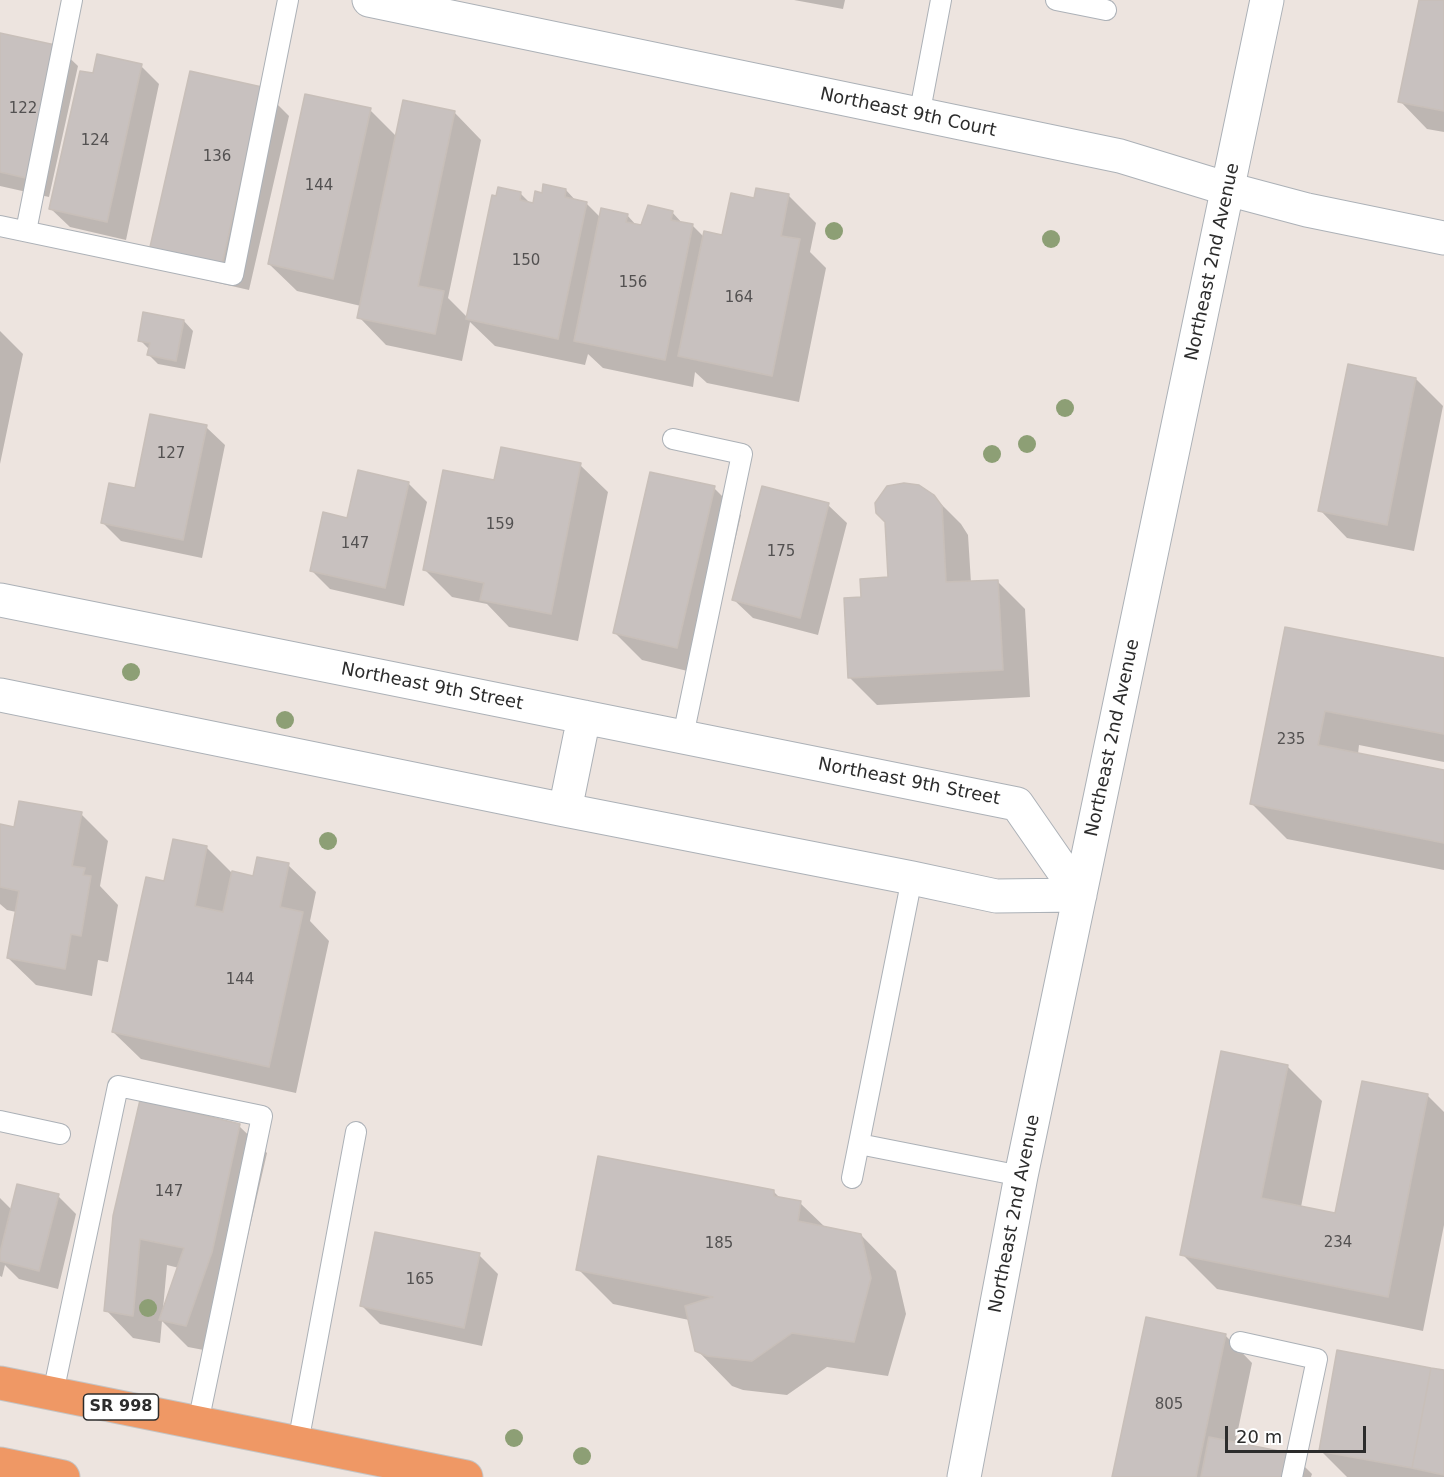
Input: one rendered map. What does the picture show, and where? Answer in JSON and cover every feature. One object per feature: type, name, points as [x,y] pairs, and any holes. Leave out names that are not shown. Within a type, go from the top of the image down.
[{"type":"highway","name":"SR 998","points":[[0,1383],[466,1477]]},
{"type":"highway","points":[[0,1464],[63,1477]]},
{"type":"street","name":"Northeast 9th Court","points":[[369,0],[1120,156],[1307,210],[1444,238]]},
{"type":"street","name":"Northeast 2nd Avenue","points":[[964,1477],[1021,1176],[1267,0]]},
{"type":"street","name":"Northeast 9th Street","points":[[0,600],[1017,804],[1080,895]]},
{"type":"street","points":[[0,695],[996,896],[1080,895]]},
{"type":"street","points":[[565,810],[584,717]]},
{"type":"lane","points":[[26,231],[72,0]]},
{"type":"lane","points":[[0,226],[233,275],[288,0]]},
{"type":"lane","points":[[919,116],[941,0]]},
{"type":"lane","points":[[1056,0],[1106,10]]},
{"type":"lane","points":[[673,439],[742,454],[683,736]]},
{"type":"lane","points":[[852,1178],[912,878]]},
{"type":"lane","points":[[53,1393],[118,1086],[262,1116],[198,1423]]},
{"type":"lane","points":[[0,1121],[60,1134]]},
{"type":"lane","points":[[298,1443],[356,1132]]},
{"type":"lane","points":[[859,1144],[1021,1176]]},
{"type":"lane","points":[[1240,1342],[1317,1359],[1292,1477]]},
{"type":"building","points":[[1419,0],[1444,0],[1444,111],[1398,102]]},
{"type":"building","points":[[0,33],[60,46],[30,179],[0,172]]},
{"type":"building","points":[[97,54],[142,64],[107,222],[49,209],[80,71],[93,73]]},
{"type":"building","points":[[190,71],[262,87],[222,264],[150,247]]},
{"type":"building","points":[[305,94],[371,108],[333,279],[268,264]]},
{"type":"building","points":[[403,100],[455,111],[418,286],[444,291],[435,334],[357,318]]},
{"type":"building","points":[[543,184],[566,189],[565,197],[587,202],[558,339],[466,319],[492,195],[496,196],[498,187],[521,192],[520,200],[533,203],[535,191],[542,193]]},
{"type":"building","points":[[756,188],[789,194],[781,236],[800,239],[772,376],[678,356],[704,231],[722,235],[731,193],[754,198]]},
{"type":"building","points":[[648,205],[673,211],[671,220],[693,224],[665,360],[574,341],[601,208],[628,214],[626,222],[641,225]]},
{"type":"building","points":[[143,312],[184,320],[176,361],[147,355],[150,343],[138,341]]},
{"type":"building","points":[[1348,364],[1416,378],[1387,525],[1318,511]]},
{"type":"building","points":[[150,414],[207,425],[183,540],[101,523],[109,483],[135,488]]},
{"type":"building","points":[[501,447],[581,463],[551,614],[480,600],[484,583],[423,570],[443,470],[494,480]]},
{"type":"building","points":[[358,470],[409,482],[385,588],[310,571],[323,512],[347,518]]},
{"type":"building","points":[[650,472],[715,486],[677,648],[613,633]]},
{"type":"building","points":[[904,483],[919,485],[934,495],[942,506],[946,582],[998,580],[1003,670],[848,678],[844,598],[861,597],[860,579],[888,577],[885,522],[876,513],[875,503],[887,486]]},
{"type":"building","points":[[762,486],[829,503],[800,618],[732,600]]},
{"type":"building","points":[[1285,627],[1444,658],[1444,734],[1325,711],[1318,745],[1444,770],[1444,843],[1250,804]]},
{"type":"building","points":[[19,801],[82,812],[72,866],[85,868],[83,875],[91,876],[81,936],[71,934],[65,969],[7,958],[19,891],[0,887],[0,824],[14,827]]},
{"type":"building","points":[[173,839],[207,846],[195,906],[223,912],[232,871],[253,876],[257,857],[289,863],[280,907],[303,912],[269,1067],[112,1032],[146,877],[164,881]]},
{"type":"building","points":[[1221,1051],[1288,1065],[1261,1198],[1335,1213],[1362,1081],[1428,1094],[1388,1297],[1180,1255]]},
{"type":"building","points":[[140,1100],[240,1124],[212,1252],[186,1326],[159,1320],[184,1248],[140,1239],[133,1316],[104,1311],[113,1216]]},
{"type":"building","points":[[598,1156],[774,1190],[774,1196],[801,1201],[798,1221],[861,1234],[871,1278],[854,1342],[792,1333],[752,1361],[707,1356],[695,1351],[685,1306],[713,1297],[576,1270]]},
{"type":"building","points":[[17,1184],[59,1194],[39,1271],[0,1261]]},
{"type":"building","points":[[375,1232],[480,1253],[464,1328],[360,1306]]},
{"type":"building","points":[[1146,1317],[1226,1334],[1196,1477],[1112,1477]]},
{"type":"building","points":[[1337,1350],[1431,1368],[1412,1468],[1319,1451]]},
{"type":"building","points":[[1431,1368],[1444,1370],[1444,1475],[1412,1468]]},
{"type":"building","points":[[1209,1437],[1294,1454],[1290,1477],[1201,1477]]}]
